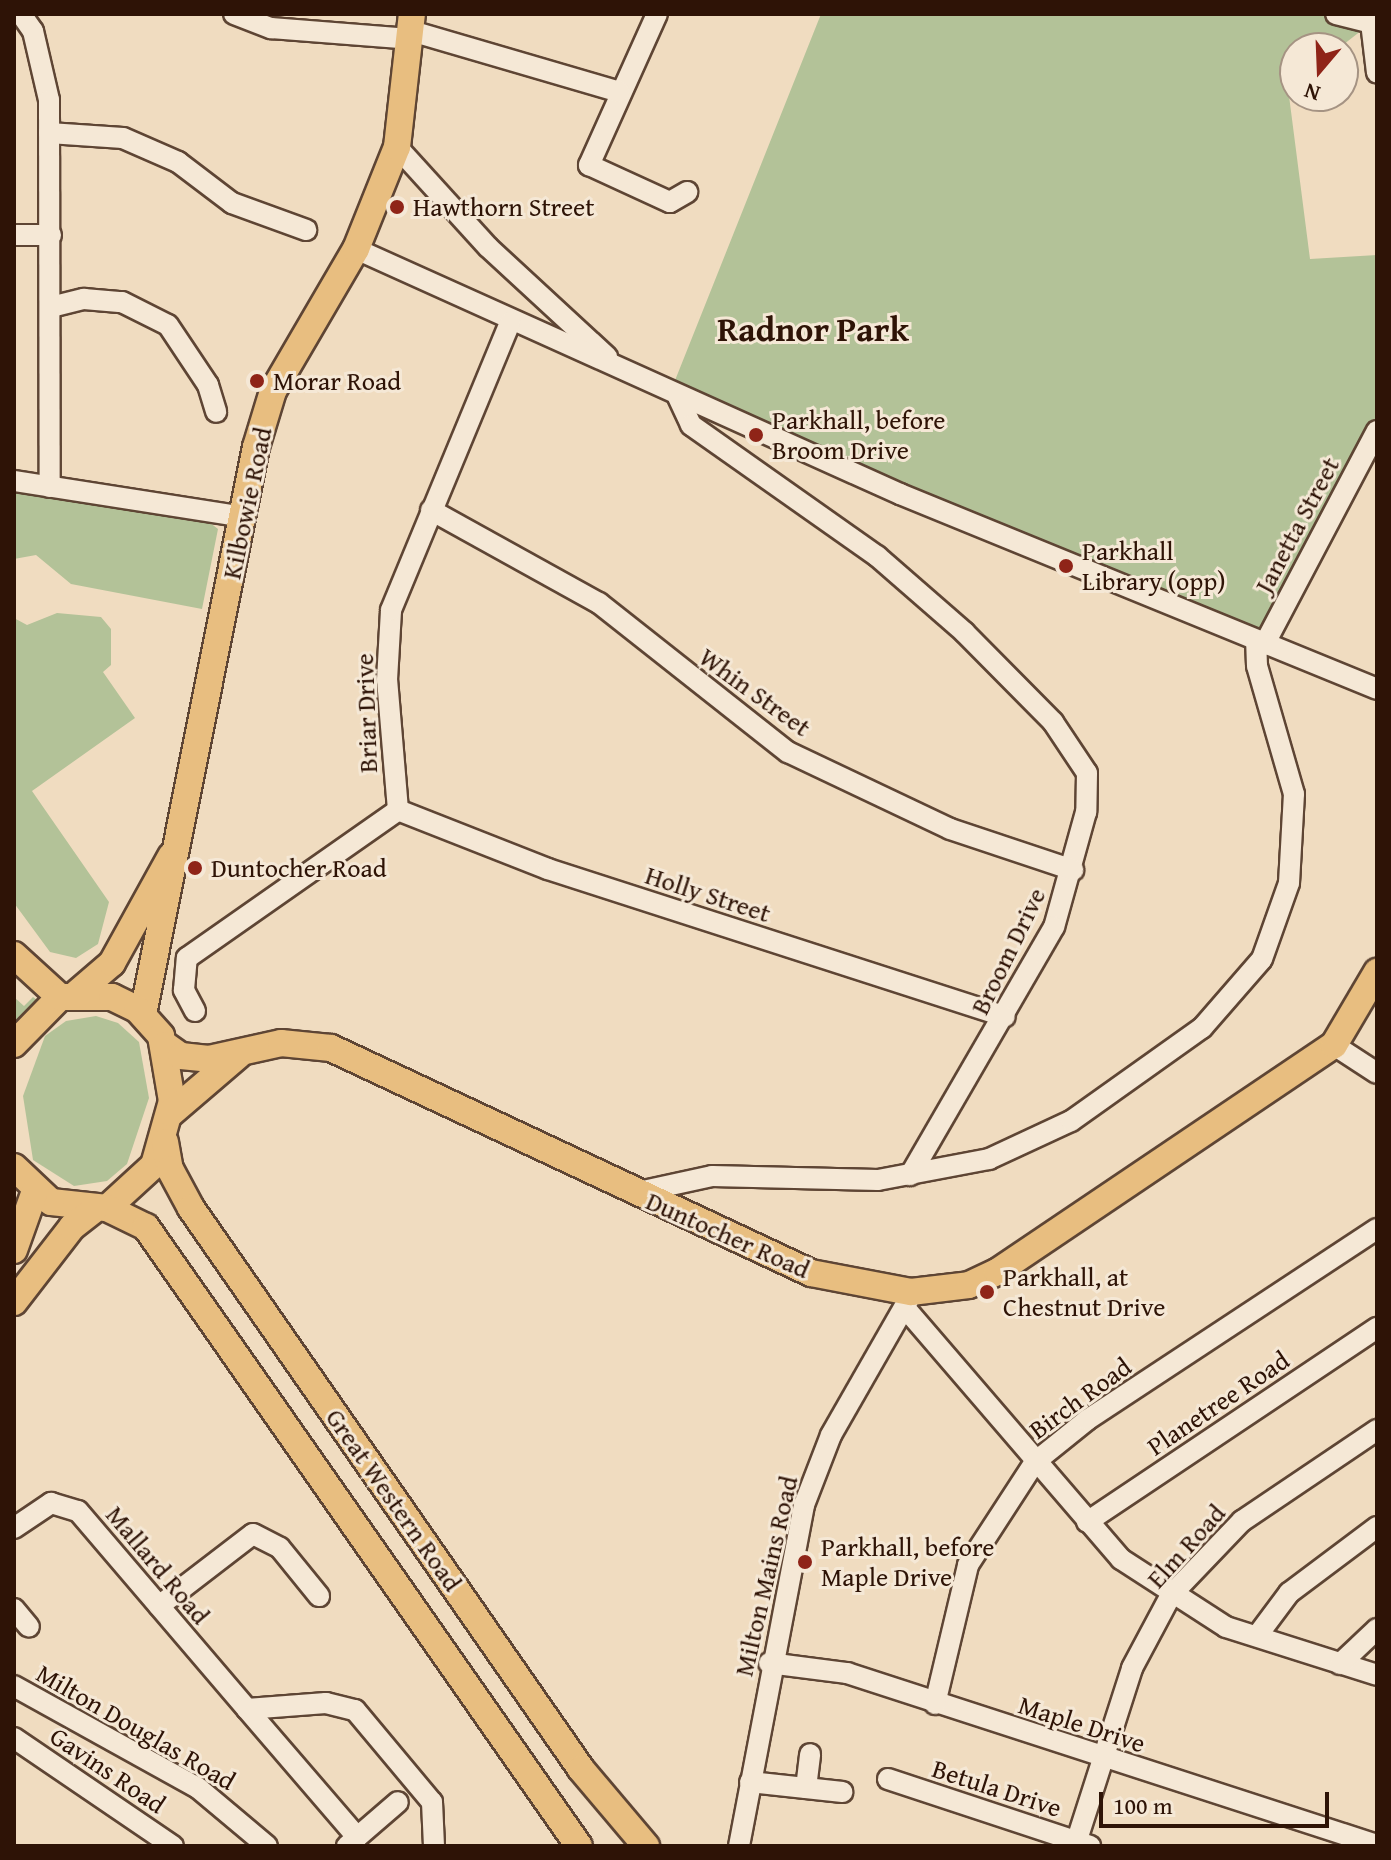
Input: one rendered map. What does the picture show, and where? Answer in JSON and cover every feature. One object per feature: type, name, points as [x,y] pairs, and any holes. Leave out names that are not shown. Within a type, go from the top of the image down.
[{"type":"main road","name":"Kilbowie Road","points":[[143,1014],[170,898],[171,856],[273,391],[356,249],[397,147],[411,28]]},
{"type":"main road","points":[[14,1044],[69,995],[112,963],[171,856]]},
{"type":"main road","points":[[14,955],[69,995],[112,997],[143,1014],[165,1045],[171,1113],[165,1142],[146,1175],[72,1227],[14,1302]]},
{"type":"main road","name":"Duntocher Road","points":[[165,1045],[190,1058],[239,1055],[281,1043],[331,1048],[634,1193],[811,1273],[909,1300],[969,1285],[997,1272],[1334,1045],[1377,972]]},
{"type":"main road","name":"Duntocher Road","points":[[171,1113],[239,1055]]},
{"type":"main road","name":"Great Western Road","points":[[165,1142],[191,1208],[572,1756],[646,1846]]},
{"type":"main road","points":[[14,1167],[35,1191],[14,1250]]},
{"type":"main road","name":"Great Western Road","points":[[35,1191],[61,1206],[101,1209],[146,1227],[579,1846]]},
{"type":"street","points":[[234,14],[271,28],[411,28],[619,92]]},
{"type":"street","points":[[657,14],[619,92],[589,165],[670,202],[687,192]]},
{"type":"street","points":[[1336,14],[1371,18],[1377,73]]},
{"type":"street","points":[[20,19],[49,100],[50,487]]},
{"type":"street","points":[[49,133],[123,138],[178,162],[232,203],[306,230]]},
{"type":"street","points":[[397,147],[488,247],[616,365]]},
{"type":"street","points":[[14,235],[51,235]]},
{"type":"street","points":[[356,249],[510,323],[616,365],[678,397],[1260,643],[1377,689]]},
{"type":"street","points":[[51,307],[84,299],[122,302],[168,325],[208,385],[216,412]]},
{"type":"street","name":"Briar Drive","points":[[398,810],[387,680],[391,610],[510,323]]},
{"type":"street","name":"Broom Drive","points":[[678,397],[682,417],[877,556],[1053,722],[1087,773],[1073,870],[1054,927],[1005,1017],[910,1175]]},
{"type":"street","name":"Janetta Street","points":[[1260,643],[1372,451],[1377,431]]},
{"type":"street","points":[[14,481],[243,517]]},
{"type":"street","name":"Whin Street","points":[[431,510],[599,603],[788,752],[950,829],[1073,870]]},
{"type":"street","points":[[634,1193],[712,1176],[826,1184],[910,1175],[989,1159],[1071,1121],[1202,1028],[1262,959],[1289,883],[1294,794],[1257,666],[1260,643]]},
{"type":"street","points":[[195,1011],[184,990],[187,958],[398,810]]},
{"type":"street","name":"Holly Street","points":[[398,810],[548,869],[1005,1017]]},
{"type":"street","points":[[1334,1045],[1377,1073]]},
{"type":"street","name":"Birch Road","points":[[935,1704],[968,1565],[1035,1462],[1087,1420],[1377,1229]]},
{"type":"street","points":[[909,1300],[1035,1462],[1087,1522],[1171,1595],[1257,1636],[1377,1675]]},
{"type":"street","name":"Milton Mains Road","points":[[739,1846],[769,1663],[804,1505],[831,1435],[909,1300]]},
{"type":"street","name":"Planetree Road","points":[[1087,1522],[1377,1328]]},
{"type":"street","name":"Elm Road","points":[[1080,1844],[1102,1757],[1132,1668],[1171,1595],[1242,1521],[1377,1430]]},
{"type":"street","name":"Mallard Road","points":[[14,1528],[51,1503],[72,1506],[247,1709],[352,1842],[398,1802]]},
{"type":"street","points":[[1257,1636],[1289,1593],[1377,1527]]},
{"type":"street","points":[[159,1606],[253,1534],[280,1548],[319,1596]]},
{"type":"street","points":[[14,1609],[29,1627]]},
{"type":"street","points":[[1340,1664],[1377,1629]]},
{"type":"street","name":"Maple Drive","points":[[769,1663],[847,1673],[1377,1845]]},
{"type":"street","name":"Milton Douglas Road","points":[[14,1686],[198,1788],[267,1846]]},
{"type":"street","points":[[247,1709],[326,1703],[355,1710],[432,1802],[438,1845]]},
{"type":"street","name":"Gavins Road","points":[[14,1738],[173,1846]]},
{"type":"street","points":[[806,1788],[810,1754]]},
{"type":"street","name":"Betula Drive","points":[[888,1779],[1080,1844]]},
{"type":"street","points":[[750,1782],[842,1792]]},
{"type":"green space","points":[[821,14],[1336,14],[1371,23],[1359,32],[1279,32],[1279,112],[1291,112],[1310,259],[1377,255],[1377,431],[1264,645],[670,393]]},
{"type":"green space","points":[[14,487],[205,519],[218,529],[202,609],[71,584],[36,555],[14,559]]},
{"type":"green space","points":[[57,613],[101,617],[111,629],[111,665],[103,672],[135,718],[32,791],[109,902],[98,944],[76,958],[50,952],[14,903],[14,618],[27,625]]},
{"type":"green space","points":[[14,997],[24,1006],[33,997],[41,1003],[14,1029]]},
{"type":"green space","points":[[96,1016],[118,1023],[139,1042],[149,1098],[127,1164],[107,1181],[74,1186],[33,1160],[23,1096],[45,1036],[66,1021]]},
{"type":"place","name":"Hawthorn Street","points":[[397,207]]},
{"type":"place","name":"Morar Road","points":[[257,381]]},
{"type":"place","name":"Parkhall, before Broom Drive","points":[[756,435]]},
{"type":"place","name":"Parkhall Library (opp)","points":[[1066,566]]},
{"type":"place","name":"Duntocher Road","points":[[195,868]]},
{"type":"place","name":"Parkhall, at Chestnut Drive","points":[[987,1292]]},
{"type":"place","name":"Parkhall, before Maple Drive","points":[[805,1562]]},
{"type":"district","name":"Radnor Park","points":[[813,329]]}]
